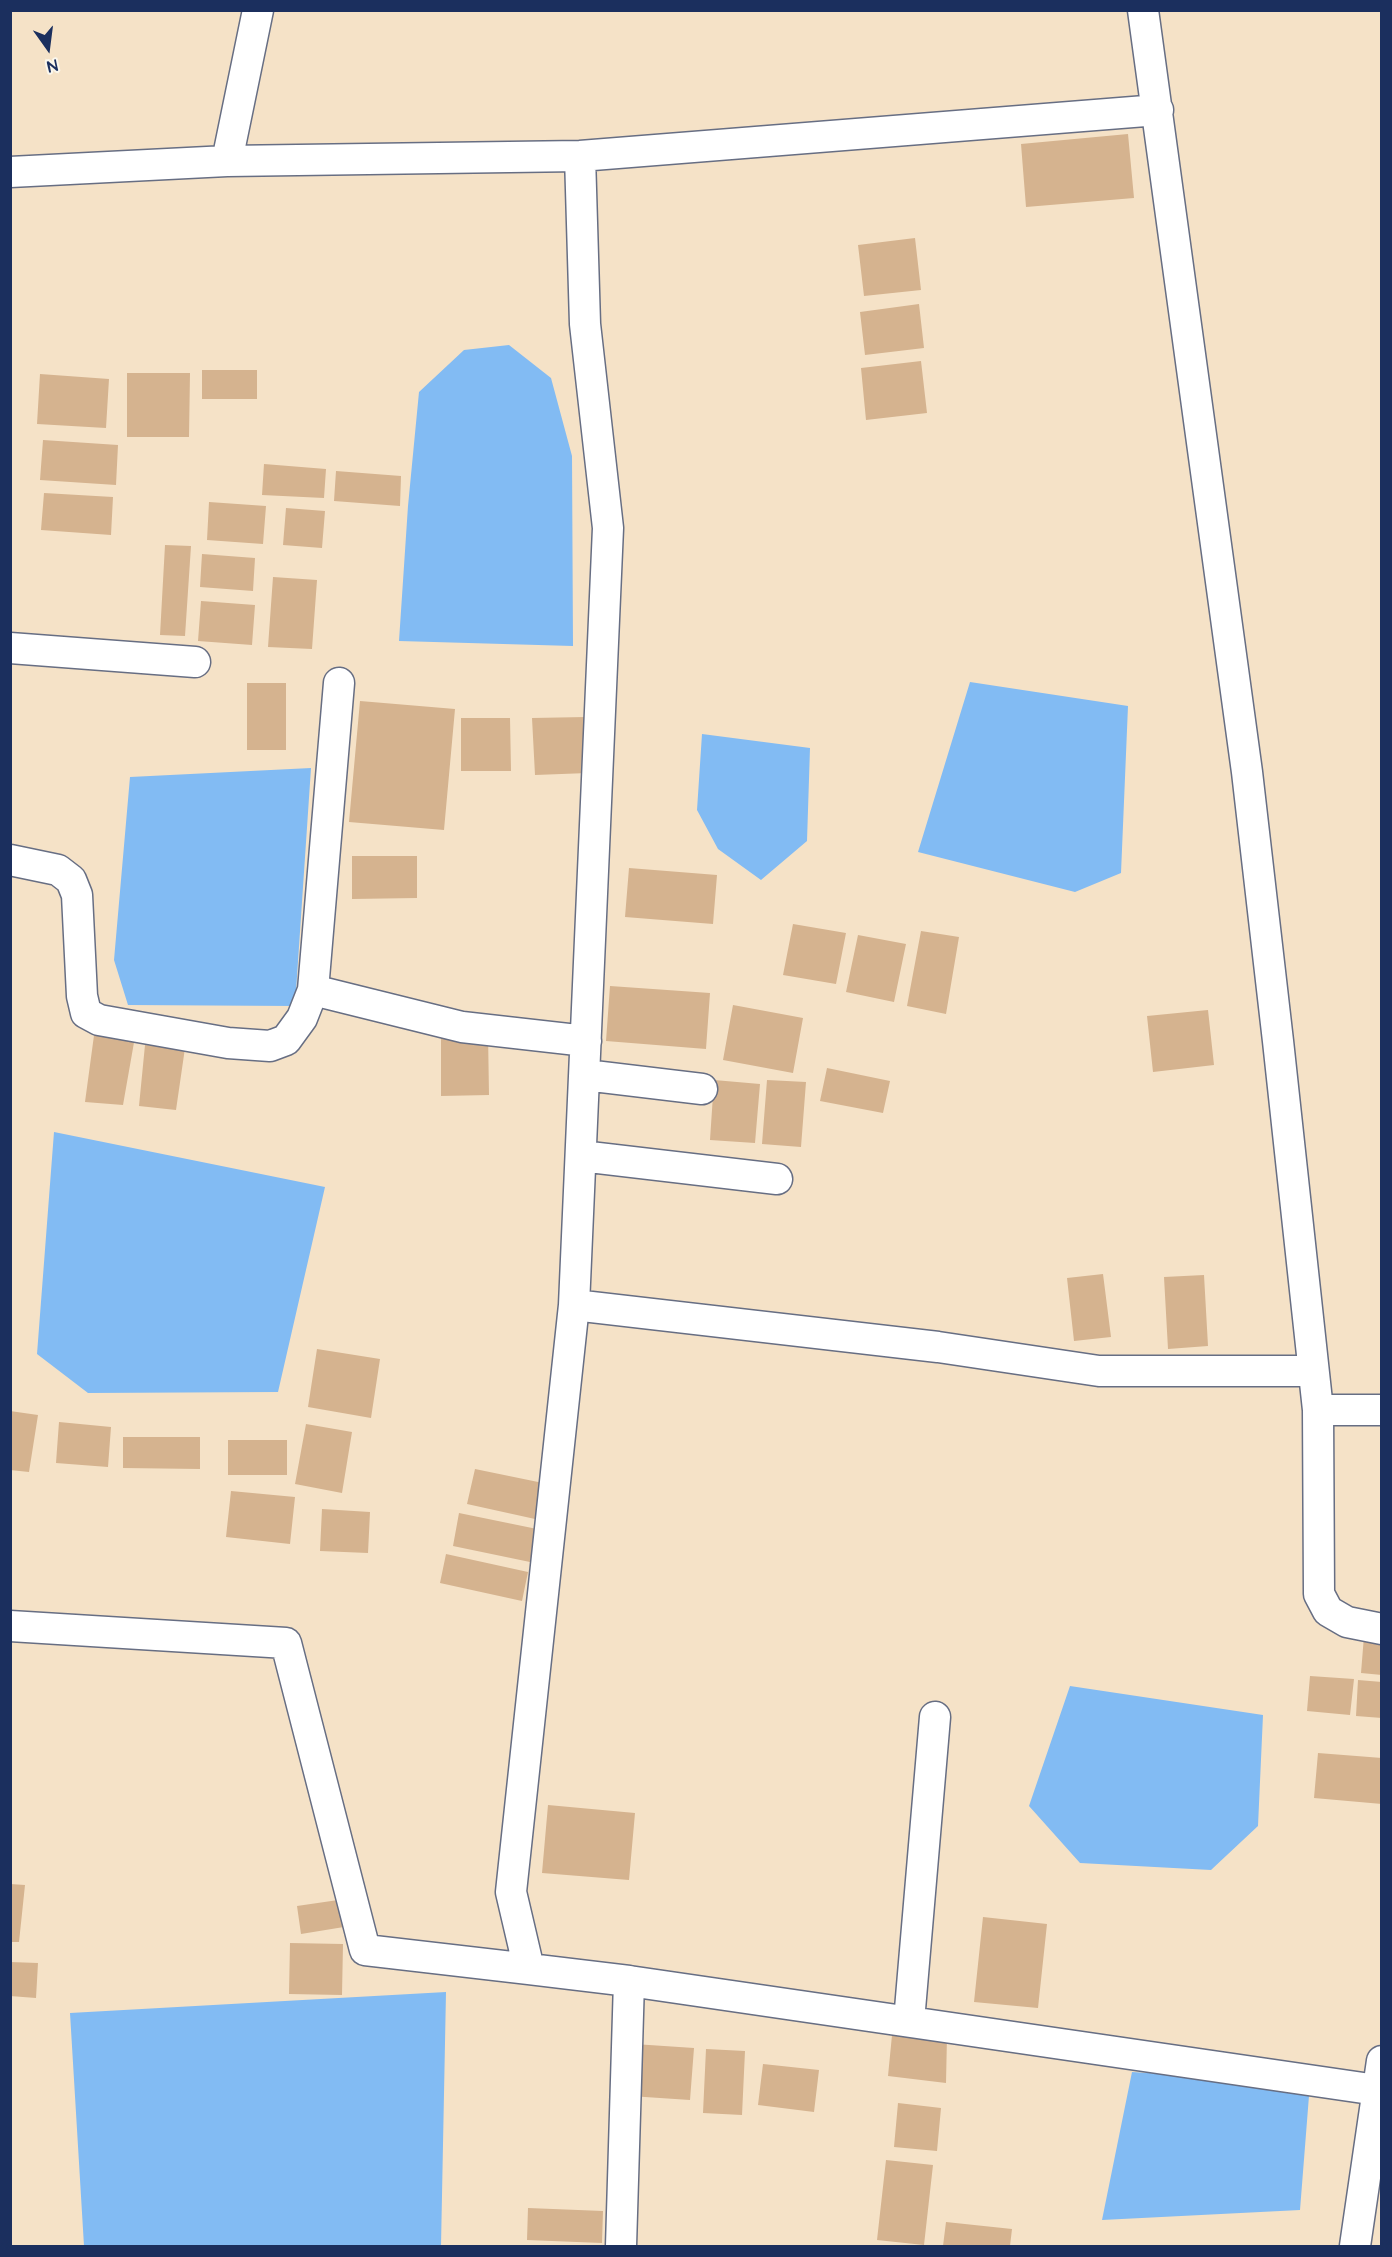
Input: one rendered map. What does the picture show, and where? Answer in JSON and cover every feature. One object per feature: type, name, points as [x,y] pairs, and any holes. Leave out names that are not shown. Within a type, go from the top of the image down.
[{"type":"street","points":[[226,161],[258,10]]},
{"type":"street","points":[[1143,10],[1247,772],[1318,1410],[1318,1594],[1328,1611],[1347,1622],[1382,1629]]},
{"type":"street","points":[[10,172],[226,161],[580,156],[1158,110]]},
{"type":"street","points":[[529,1969],[511,1892],[574,1305],[608,528],[585,324],[580,156]]},
{"type":"street","points":[[10,648],[195,662]]},
{"type":"street","points":[[10,861],[58,870],[71,880],[77,895],[82,996],[86,1013],[99,1020],[228,1042],[270,1046],[286,1040],[302,1018],[313,990],[339,683]]},
{"type":"street","points":[[313,990],[462,1027],[586,1041]]},
{"type":"street","points":[[585,1075],[702,1089]]},
{"type":"street","points":[[581,1156],[777,1179]]},
{"type":"street","points":[[574,1305],[938,1347],[1099,1371],[1313,1371]]},
{"type":"street","points":[[1318,1410],[1382,1410]]},
{"type":"street","points":[[10,1626],[286,1643],[365,1950],[629,1981],[1377,2090]]},
{"type":"street","points":[[909,2021],[935,1717]]},
{"type":"street","points":[[621,2247],[629,1981]]},
{"type":"street","points":[[1356,2247],[1382,2061]]},
{"type":"water","points":[[509,345],[551,378],[572,456],[573,646],[399,641],[408,506],[419,392],[464,350]]},
{"type":"water","points":[[970,682],[1128,706],[1121,873],[1075,892],[918,852]]},
{"type":"water","points":[[702,734],[810,748],[807,841],[761,880],[718,849],[697,810]]},
{"type":"water","points":[[311,768],[295,1006],[128,1005],[114,960],[130,777]]},
{"type":"water","points":[[54,1132],[325,1187],[278,1392],[88,1393],[37,1354]]},
{"type":"water","points":[[1070,1686],[1263,1715],[1258,1826],[1211,1870],[1080,1863],[1029,1806]]},
{"type":"water","points":[[446,1992],[441,2246],[84,2246],[70,2013]]},
{"type":"water","points":[[1132,2072],[1310,2083],[1300,2210],[1102,2220]]},
{"type":"building","points":[[1128,134],[1134,198],[1026,207],[1021,144]]},
{"type":"building","points":[[915,238],[921,290],[864,296],[858,245]]},
{"type":"building","points":[[919,304],[924,348],[865,355],[860,312]]},
{"type":"building","points":[[921,361],[927,413],[866,420],[861,368]]},
{"type":"building","points":[[202,370],[257,370],[257,399],[202,399]]},
{"type":"building","points":[[127,373],[190,373],[189,437],[127,437]]},
{"type":"building","points":[[40,374],[109,379],[106,428],[37,424]]},
{"type":"building","points":[[43,440],[118,445],[116,485],[40,480]]},
{"type":"building","points":[[264,464],[326,469],[324,498],[262,495]]},
{"type":"building","points":[[336,471],[401,476],[400,506],[334,501]]},
{"type":"building","points":[[44,493],[113,497],[111,535],[41,530]]},
{"type":"building","points":[[209,502],[266,506],[263,544],[207,540]]},
{"type":"building","points":[[286,508],[325,511],[322,548],[283,545]]},
{"type":"building","points":[[165,545],[191,546],[185,636],[160,635]]},
{"type":"building","points":[[202,554],[255,558],[253,591],[200,587]]},
{"type":"building","points":[[273,577],[317,580],[312,649],[268,647]]},
{"type":"building","points":[[201,601],[255,605],[252,645],[198,641]]},
{"type":"building","points":[[247,683],[286,683],[286,750],[247,750]]},
{"type":"building","points":[[360,701],[455,709],[444,830],[349,822]]},
{"type":"building","points":[[586,717],[588,773],[535,775],[532,718]]},
{"type":"building","points":[[461,718],[510,718],[511,771],[461,771]]},
{"type":"building","points":[[352,856],[417,856],[417,898],[352,899]]},
{"type":"building","points":[[629,868],[717,875],[713,924],[625,917]]},
{"type":"building","points":[[793,924],[846,933],[836,984],[783,975]]},
{"type":"building","points":[[921,931],[959,937],[946,1014],[907,1006]]},
{"type":"building","points":[[858,935],[906,944],[894,1002],[846,992]]},
{"type":"building","points":[[610,986],[710,993],[706,1049],[606,1041]]},
{"type":"building","points":[[733,1005],[803,1018],[793,1073],[723,1060]]},
{"type":"building","points":[[1208,1010],[1214,1065],[1153,1072],[1147,1016]]},
{"type":"building","points":[[95,1028],[136,1031],[123,1105],[85,1102]]},
{"type":"building","points":[[488,1033],[489,1095],[441,1096],[441,1034]]},
{"type":"building","points":[[145,1045],[185,1048],[176,1110],[139,1106]]},
{"type":"building","points":[[827,1068],[890,1081],[883,1113],[820,1101]]},
{"type":"building","points":[[714,1080],[760,1084],[755,1143],[710,1140]]},
{"type":"building","points":[[767,1080],[806,1082],[801,1147],[762,1144]]},
{"type":"building","points":[[1103,1274],[1111,1337],[1074,1341],[1067,1278]]},
{"type":"building","points":[[1204,1275],[1208,1346],[1168,1349],[1164,1277]]},
{"type":"building","points":[[317,1349],[380,1359],[371,1418],[308,1407]]},
{"type":"building","points":[[10,1411],[38,1415],[29,1472],[10,1470]]},
{"type":"building","points":[[59,1422],[111,1427],[108,1467],[56,1463]]},
{"type":"building","points":[[306,1424],[352,1432],[342,1493],[295,1484]]},
{"type":"building","points":[[123,1437],[200,1437],[200,1469],[123,1468]]},
{"type":"building","points":[[228,1440],[287,1440],[287,1475],[228,1475]]},
{"type":"building","points":[[475,1469],[543,1483],[535,1519],[467,1504]]},
{"type":"building","points":[[231,1491],[295,1497],[290,1544],[226,1537]]},
{"type":"building","points":[[322,1509],[370,1512],[368,1553],[320,1551]]},
{"type":"building","points":[[459,1513],[537,1529],[530,1562],[453,1546]]},
{"type":"building","points":[[446,1554],[528,1572],[522,1601],[440,1583]]},
{"type":"building","points":[[1364,1636],[1382,1640],[1382,1675],[1361,1673]]},
{"type":"building","points":[[1310,1676],[1354,1679],[1350,1715],[1307,1711]]},
{"type":"building","points":[[1358,1680],[1382,1682],[1382,1718],[1356,1716]]},
{"type":"building","points":[[1318,1753],[1382,1758],[1382,1804],[1314,1798]]},
{"type":"building","points":[[548,1805],[635,1813],[629,1880],[542,1873]]},
{"type":"building","points":[[10,1884],[25,1885],[19,1942],[10,1942]]},
{"type":"building","points":[[345,1899],[350,1926],[301,1934],[297,1906]]},
{"type":"building","points":[[983,1917],[1047,1924],[1038,2008],[974,2002]]},
{"type":"building","points":[[290,1943],[343,1944],[342,1995],[289,1994]]},
{"type":"building","points":[[10,1962],[38,1963],[36,1998],[10,1996]]},
{"type":"building","points":[[893,2025],[947,2036],[946,2083],[888,2076]]},
{"type":"building","points":[[634,2044],[694,2048],[690,2100],[630,2096]]},
{"type":"building","points":[[706,2049],[745,2051],[742,2115],[703,2113]]},
{"type":"building","points":[[763,2064],[819,2070],[814,2112],[758,2105]]},
{"type":"building","points":[[898,2103],[941,2108],[937,2151],[894,2147]]},
{"type":"building","points":[[886,2160],[933,2165],[924,2245],[877,2240]]},
{"type":"building","points":[[528,2208],[603,2211],[602,2243],[527,2240]]},
{"type":"building","points":[[946,2222],[1012,2229],[1010,2246],[943,2246]]}]
